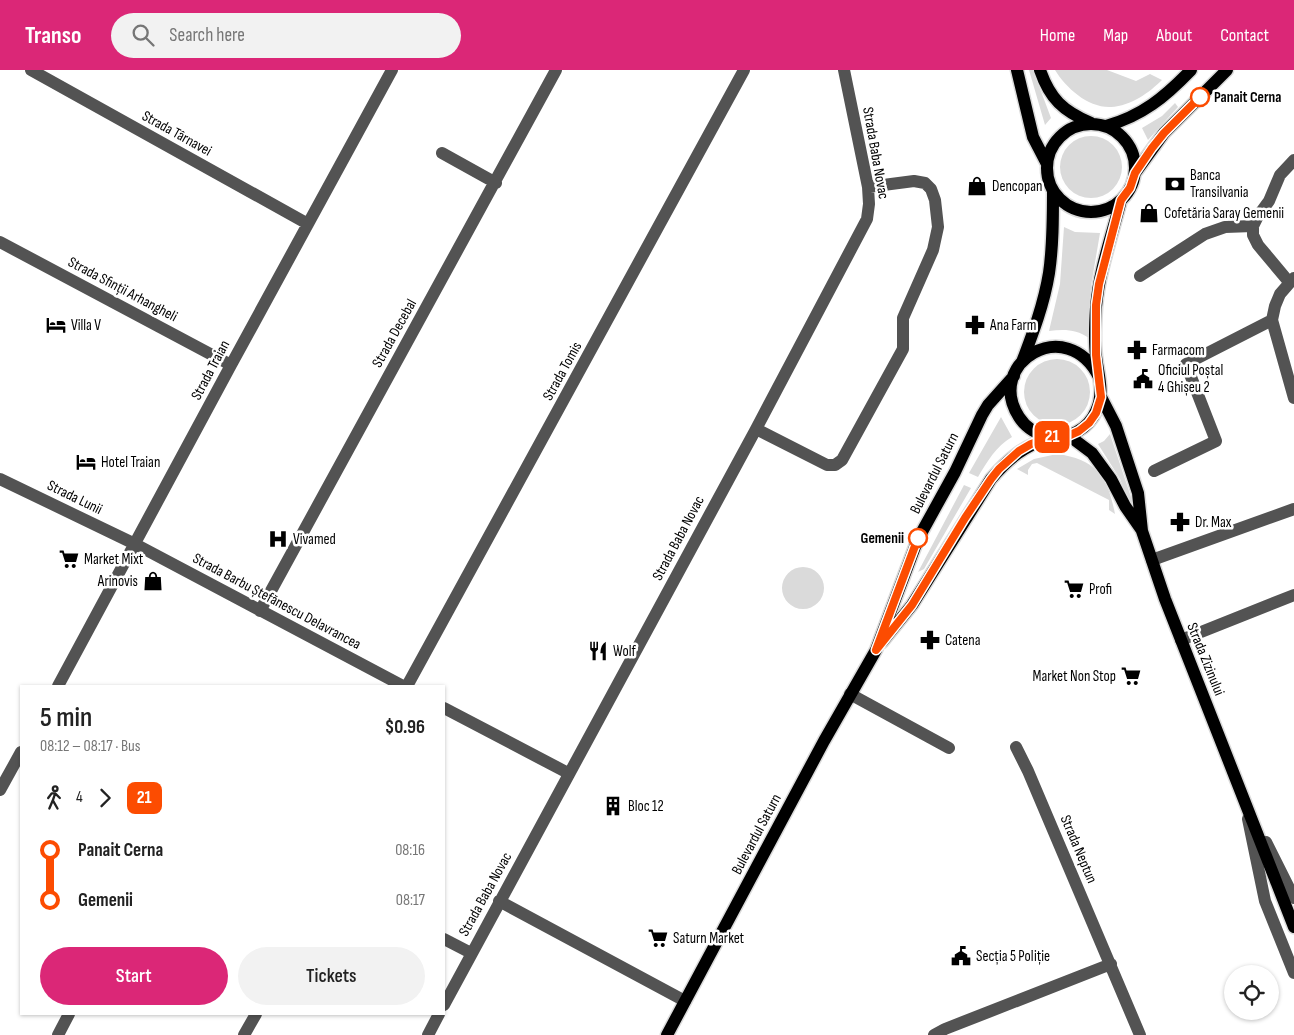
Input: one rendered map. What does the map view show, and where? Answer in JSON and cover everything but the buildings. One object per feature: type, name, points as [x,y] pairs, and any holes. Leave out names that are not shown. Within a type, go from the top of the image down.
[{"type":"main road","points":[[1017,70],[1033,137],[1047,164]]},
{"type":"main road","points":[[1040,70],[1052,97],[1060,106],[1091,124]]},
{"type":"main road","points":[[1106,126],[1125,121],[1137,115],[1175,86],[1191,70]]},
{"type":"main road","points":[[1135,173],[1135,161],[1125,140],[1117,132],[1106,126],[1091,124],[1075,126],[1061,135],[1051,148],[1047,164],[1047,174],[1054,191],[1065,204],[1081,211],[1098,212],[1107,209],[1121,200],[1130,188],[1135,173],[1164,133],[1227,70]]},
{"type":"main road","points":[[1054,191],[1053,239],[1049,273],[1038,320],[1011,387],[1011,399],[1014,410],[1021,420],[1029,428],[1051,437],[1068,436],[1079,431],[1089,423],[1096,413],[1101,397],[1095,327],[1098,291],[1121,200]]},
{"type":"main road","points":[[1022,362],[1028,356],[1046,348],[1068,348],[1088,359],[1099,378]]},
{"type":"main road","name":"Bulevardul Saturn","points":[[876,650],[918,538],[955,472],[982,416],[992,401],[1014,376]]},
{"type":"main road","name":"Strada Zizinului","points":[[1101,397],[1116,426],[1138,493],[1142,531],[1181,640],[1294,926]]},
{"type":"main road","name":"Strada Zizinului","points":[[1068,436],[1092,453],[1111,479],[1125,506],[1142,531]]},
{"type":"main road","name":"Bulevardul Saturn","points":[[667,1035],[850,694],[876,650],[912,605],[991,479],[1019,451],[1031,444],[1051,437]]},
{"type":"street","name":"Strada Târnavei","points":[[30,70],[308,224]]},
{"type":"street","name":"Strada Traian","points":[[59,685],[392,70]]},
{"type":"street","name":"Strada Decebal","points":[[260,611],[496,183],[556,70]]},
{"type":"street","name":"Strada Tomis","points":[[408,685],[744,70]]},
{"type":"street","name":"Strada Baba Novac","points":[[445,1003],[756,429],[867,219],[869,204],[868,187],[844,70]]},
{"type":"street","points":[[442,153],[496,183]]},
{"type":"street","points":[[1294,160],[1280,175],[1269,201],[1253,226],[1253,235],[1258,245],[1292,280],[1280,294],[1272,320],[1294,398]]},
{"type":"street","points":[[756,429],[827,465],[835,465],[842,460],[903,349],[903,318],[934,250],[938,227],[935,200],[931,189],[925,183],[914,181],[868,187]]},
{"type":"street","points":[[1140,276],[1205,234],[1225,227],[1253,226]]},
{"type":"street","name":"Strada Sfinții Arhangheli","points":[[0,242],[231,365]]},
{"type":"street","points":[[1154,470],[1216,441],[1186,364],[1272,320]]},
{"type":"street","name":"Strada Lunii","points":[[0,479],[135,544]]},
{"type":"street","points":[[1152,560],[1294,510]]},
{"type":"street","name":"Strada Barbu Ștefănescu Delavrancea","points":[[135,544],[401,685]]},
{"type":"street","points":[[1181,640],[1294,595]]},
{"type":"street","points":[[850,694],[948,748]]},
{"type":"street","points":[[445,709],[568,773]]},
{"type":"street","name":"Strada Neptun","points":[[1016,747],[1028,771],[1140,1035]]},
{"type":"street","points":[[0,790],[20,754]]},
{"type":"street","name":"Strada Zizinului","points":[[1243,797],[1294,898]]},
{"type":"street","name":"Strada Zizinului","points":[[1243,797],[1265,901],[1294,973]]},
{"type":"street","points":[[499,902],[686,1001]]},
{"type":"street","points":[[445,940],[471,953]]},
{"type":"street","points":[[934,1035],[1111,964]]},
{"type":"street","points":[[58,1035],[68,1015]]},
{"type":"street","points":[[248,1034],[256,1015]]},
{"type":"street","points":[[428,1035],[438,1015]]},
{"type":"shaded area","points":[[1029,70],[1033,70],[1051,118],[1045,125]]},
{"type":"shaded area","points":[[1055,70],[1107,70],[1136,81],[1150,74],[1162,80],[1146,94],[1133,101],[1111,107],[1094,104],[1078,96],[1065,84]]},
{"type":"shaded area","points":[[1175,103],[1178,107],[1148,140],[1142,128],[1162,116]]},
{"type":"shaded area","points":[[1091,136],[1103,138],[1113,145],[1120,155],[1122,167],[1120,179],[1113,189],[1103,196],[1091,198],[1079,196],[1069,189],[1062,179],[1060,167],[1062,155],[1069,145],[1079,138]]},
{"type":"shaded area","points":[[1064,227],[1075,232],[1100,233],[1091,286],[1089,338],[1070,330],[1049,331],[1060,284]]},
{"type":"shaded area","points":[[1063,359],[1081,368],[1088,379],[1090,392],[1088,405],[1081,416],[1070,423],[1051,425],[1033,416],[1026,405],[1024,386],[1033,368],[1044,361]]},
{"type":"shaded area","points":[[1001,417],[1012,437],[988,460],[978,477],[969,473]]},
{"type":"shaded area","points":[[1110,434],[1135,509],[1131,508],[1120,479],[1098,444],[1104,441]]},
{"type":"shaded area","points":[[1057,454],[1082,460],[1098,472],[1104,480],[1115,514],[1109,510],[1109,500],[1037,463],[1032,464],[1028,470],[1028,475],[1017,469],[1034,459]]},
{"type":"shaded area","points":[[964,485],[971,488],[924,569],[918,572]]},
{"type":"shaded area","points":[[799,567],[807,567],[818,573],[824,588],[818,603],[807,609],[799,609],[788,603],[782,592],[782,584],[788,573]]},
{"type":"bus line","name":"21","points":[[918,538],[876,650],[912,605],[965,518],[999,469],[1019,451],[1031,444],[1051,437],[1068,436],[1079,431],[1089,423],[1096,413],[1101,397],[1101,385],[1096,355],[1096,305],[1099,284],[1121,200],[1130,188],[1135,173],[1152,148],[1164,133],[1200,97]]},
{"type":"place","name":"Panait Cerna","points":[[1200,97]]},
{"type":"place","name":"Banca Transilvania","points":[[1175,184]]},
{"type":"place","name":"Dencopan","points":[[977,186]]},
{"type":"place","name":"Cofetăria Saray Gemenii","points":[[1149,213]]},
{"type":"place","name":"Villa V","points":[[56,325]]},
{"type":"place","name":"Ana Farm","points":[[975,325]]},
{"type":"place","name":"Farmacom","points":[[1137,350]]},
{"type":"place","name":"Oficiul Poștal 4 Ghișeu 2","points":[[1143,379]]},
{"type":"place","name":"Hotel Traian","points":[[86,462]]},
{"type":"place","name":"Dr. Max","points":[[1180,522]]},
{"type":"place","name":"Gemenii","points":[[918,538]]},
{"type":"place","name":"Vivamed","points":[[278,539]]},
{"type":"place","name":"Market Mixt","points":[[69,559]]},
{"type":"place","name":"Arinovis","points":[[153,581]]},
{"type":"place","name":"Profi","points":[[1074,589]]},
{"type":"place","name":"Catena","points":[[930,640]]},
{"type":"place","name":"Wolf","points":[[598,651]]},
{"type":"place","name":"Market Non Stop","points":[[1131,676]]},
{"type":"place","name":"Bloc 12","points":[[613,806]]},
{"type":"place","name":"Saturn Market","points":[[658,938]]},
{"type":"place","name":"Secția 5 Poliție","points":[[961,956]]}]
